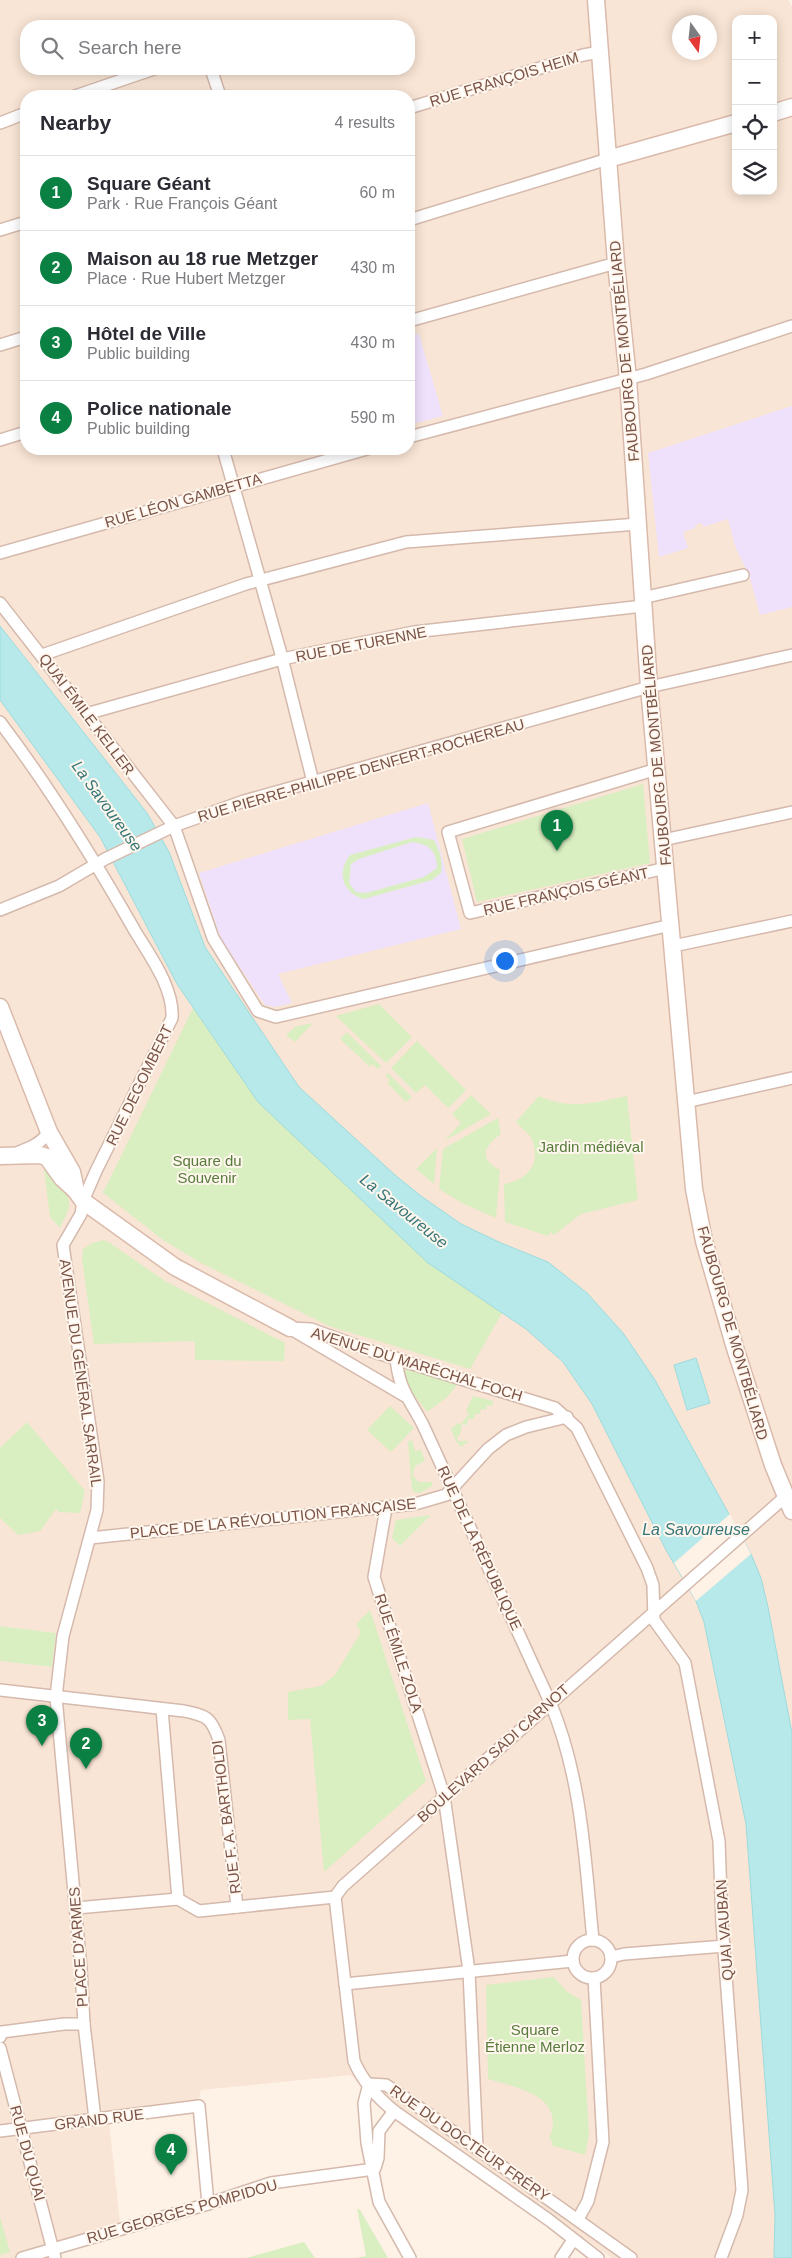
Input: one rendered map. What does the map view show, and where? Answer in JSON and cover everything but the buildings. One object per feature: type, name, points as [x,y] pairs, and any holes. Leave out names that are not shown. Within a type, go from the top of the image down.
[{"type":"main road","name":"FAUBOURG DE MONTBÉLIARD","points":[[596,0],[616,263],[628,379],[649,687],[694,1189],[704,1241],[738,1356],[789,1504]]},
{"type":"main road","points":[[777,112],[792,107]]},
{"type":"main road","points":[[608,159],[732,124]]},
{"type":"main road","points":[[0,1007],[49,1132],[72,1172],[80,1196]]},
{"type":"main road","name":"AVENUE DU MARÉCHAL FOCH","points":[[6,1155],[40,1155],[46,1157],[62,1178],[80,1196],[175,1267],[290,1328]]},
{"type":"street","name":"RUE FRANÇOIS HEIM","points":[[415,106],[583,55],[600,52]]},
{"type":"street","points":[[93,90],[136,75]]},
{"type":"street","points":[[213,75],[218,90]]},
{"type":"street","points":[[0,123],[20,116]]},
{"type":"street","points":[[415,218],[608,159]]},
{"type":"street","points":[[0,230],[20,224]]},
{"type":"street","points":[[415,319],[616,263]]},
{"type":"street","points":[[415,435],[628,379],[792,326]]},
{"type":"street","points":[[0,345],[20,339]]},
{"type":"street","points":[[0,440],[20,434]]},
{"type":"street","points":[[225,455],[282,660],[313,782]]},
{"type":"street","name":"RUE LÉON GAMBETTA","points":[[0,553],[345,455]]},
{"type":"street","points":[[42,655],[260,580],[406,542],[638,524]]},
{"type":"street","name":"RUE DE TURENNE","points":[[86,714],[282,660],[414,632],[643,602],[744,575]]},
{"type":"street","name":"QUAI ÉMILE KELLER","points":[[0,603],[174,826],[213,938],[258,1011],[276,1017],[671,925]]},
{"type":"street","name":"RUE PIERRE-PHILIPPE DENFERT-ROCHEREAU","points":[[0,910],[59,886],[108,857],[174,826],[244,801],[649,687],[792,655]]},
{"type":"street","name":"RUE DEGOMBERT","points":[[0,722],[24,754],[97,864],[158,972],[173,1006],[172,1018],[80,1196]]},
{"type":"street","name":"RUE FRANÇOIS GÉANT","points":[[657,769],[448,832],[470,913],[666,868]]},
{"type":"street","points":[[663,840],[792,812]]},
{"type":"street","points":[[672,946],[792,921]]},
{"type":"street","points":[[686,1102],[792,1078]]},
{"type":"street","points":[[6,1155],[31,1149],[42,1142],[49,1132]]},
{"type":"street","name":"AVENUE DU GÉNÉRAL SARRAIL","points":[[56,1697],[63,1636],[97,1510],[98,1481],[63,1245],[80,1214],[80,1196]]},
{"type":"street","name":"AVENUE DU MARÉCHAL FOCH","points":[[290,1328],[311,1330],[536,1400],[555,1408],[567,1417],[577,1428],[590,1452],[647,1568],[653,1585],[653,1611]]},
{"type":"street","name":"RUE DE LA RÉPUBLIQUE","points":[[290,1328],[405,1396]]},
{"type":"street","name":"RUE DE LA RÉPUBLIQUE","points":[[396,1358],[399,1379],[405,1396],[423,1424],[562,1732],[585,1837],[593,1940]]},
{"type":"street","name":"PLACE DE LA RÉVOLUTION FRANÇAISE","points":[[90,1538],[414,1504],[446,1495],[488,1448],[506,1435],[526,1427],[567,1417]]},
{"type":"street","name":"BOULEVARD SADI CARNOT","points":[[335,1897],[343,1886],[686,1582],[744,1533],[789,1504]]},
{"type":"street","name":"RUE ÉMILE ZOLA","points":[[386,1508],[374,1577],[444,1796],[469,1971],[477,2148]]},
{"type":"street","name":"QUAI VAUBAN","points":[[653,1611],[654,1620],[658,1628],[680,1653],[685,1664],[719,1841],[742,2190],[737,2214],[721,2258]]},
{"type":"street","points":[[0,1690],[162,1708],[178,1899]]},
{"type":"street","name":"PLACE D'ARMES","points":[[1,2035],[64,2024],[84,2024],[76,1908],[56,1697]]},
{"type":"street","name":"RUE F. A. BARTHOLDI","points":[[162,1708],[203,1715],[212,1721],[219,1740],[237,1907]]},
{"type":"street","points":[[76,1908],[178,1899],[199,1911],[335,1897],[354,2061],[359,2073],[369,2084],[364,2102],[367,2143],[374,2169],[379,2202],[410,2258]]},
{"type":"street","points":[[593,1940],[607,1947],[611,1957],[609,1969],[605,1974],[594,1978],[582,1976],[573,1961],[576,1949],[587,1941],[593,1940]]},
{"type":"street","points":[[611,1957],[624,1954],[725,1946]]},
{"type":"street","points":[[345,1984],[573,1961]]},
{"type":"street","points":[[578,2219],[588,2201],[603,2142],[594,1978]]},
{"type":"street","points":[[84,2024],[95,2120]]},
{"type":"street","name":"RUE DU QUAI","points":[[0,2048],[54,2253]]},
{"type":"street","name":"RUE DU DOCTEUR FRÉRY","points":[[369,2084],[386,2085],[631,2258]]},
{"type":"street","name":"RUE DU DOCTEUR FRÉRY","points":[[369,2084],[383,2102],[394,2112],[549,2220],[598,2258]]},
{"type":"street","name":"GRAND RUE","points":[[0,2131],[199,2106],[208,2204]]},
{"type":"street","points":[[374,2169],[378,2158],[379,2131],[394,2112]]},
{"type":"street","name":"RUE GEORGES POMPIDOU","points":[[22,2258],[54,2253],[271,2183],[374,2169]]},
{"type":"street","points":[[561,2258],[573,2240]]},
{"type":"shaded area","points":[[0,0],[788,0],[792,6],[792,2258],[612,2258],[406,2111],[350,2075],[201,2090],[196,2111],[109,2122],[120,2223],[38,2247],[41,2258],[0,2258],[0,1661],[52,1667],[56,1633],[0,1626],[0,1518],[18,1535],[27,1422],[0,1448]]},
{"type":"shaded area","points":[[419,334],[443,416],[415,423],[415,335]]},
{"type":"shaded area","points":[[792,406],[792,607],[760,615],[750,578],[735,546],[728,519],[703,527],[702,523],[695,525],[695,528],[683,532],[688,548],[659,557],[648,453]]},
{"type":"shaded area","points":[[428,803],[461,929],[278,974],[292,1003],[275,1007],[265,1005],[221,939],[199,873]]},
{"type":"green space","points":[[643,784],[650,863],[477,902],[462,839]]},
{"type":"green space","points":[[416,837],[434,840],[442,864],[441,873],[432,880],[364,899],[351,892],[344,881],[343,869],[350,855]],"holes":[[[412,842],[431,849],[437,862],[437,868],[424,877],[366,893],[356,892],[349,883],[351,864],[359,859]]]},
{"type":"green space","points":[[379,1004],[412,1037],[386,1063],[336,1016]]},
{"type":"green space","name":"Square du Souvenir","points":[[193,1008],[258,1102],[428,1263],[502,1313],[470,1369],[329,1326],[201,1263],[163,1240],[102,1192]]},
{"type":"green space","points":[[313,1023],[295,1042],[286,1035],[295,1027]]},
{"type":"green space","points":[[347,1032],[381,1066],[378,1069],[373,1064],[370,1067],[340,1039]]},
{"type":"green space","points":[[417,1041],[466,1090],[448,1108],[425,1085],[416,1093],[391,1068]]},
{"type":"green space","points":[[388,1073],[412,1097],[406,1102],[387,1083],[390,1080],[385,1076]]},
{"type":"green space","points":[[471,1095],[491,1114],[444,1141],[461,1123],[452,1114]]},
{"type":"green space","name":"Jardin médiéval","points":[[539,1096],[562,1103],[583,1104],[627,1096],[638,1200],[581,1214],[554,1235],[551,1232],[548,1236],[505,1222],[504,1184],[524,1177],[532,1167],[535,1154],[531,1138],[516,1122]]},
{"type":"green space","points":[[498,1118],[501,1134],[491,1143],[486,1152],[488,1161],[500,1170],[496,1218],[462,1203],[439,1189],[443,1149]]},
{"type":"green space","points":[[437,1148],[434,1184],[416,1169]]},
{"type":"green space","points":[[43,1162],[60,1182],[69,1200],[68,1211],[60,1228],[50,1217]]},
{"type":"green space","points":[[104,1240],[165,1281],[285,1343],[284,1361],[195,1360],[195,1341],[94,1344],[82,1259],[83,1249],[92,1243]]},
{"type":"green space","points":[[405,1369],[458,1384],[446,1398],[427,1412],[406,1384]]},
{"type":"green space","points":[[473,1396],[493,1401],[492,1406],[487,1405],[486,1410],[481,1409],[480,1414],[475,1414],[474,1419],[468,1419],[467,1425],[462,1424],[460,1435],[457,1436],[458,1441],[469,1441],[461,1447],[451,1429],[458,1423],[461,1424],[469,1414],[466,1411]]},
{"type":"green space","points":[[390,1406],[414,1428],[391,1452],[367,1430]]},
{"type":"green space","points":[[27,1422],[85,1491],[80,1513],[59,1512],[56,1509],[40,1531],[18,1535],[0,1518],[0,1448]]},
{"type":"green space","points":[[412,1440],[415,1451],[421,1450],[425,1461],[415,1466],[413,1475],[418,1482],[432,1482],[432,1486],[420,1493],[414,1492],[412,1489],[408,1442]]},
{"type":"green space","points":[[431,1515],[400,1546],[392,1538],[396,1520]]},
{"type":"green space","points":[[370,1610],[426,1781],[324,1872],[310,1719],[288,1720],[288,1692],[321,1686],[335,1675],[361,1632],[356,1624]]},
{"type":"green space","points":[[0,1626],[56,1633],[52,1667],[0,1661]]},
{"type":"green space","name":"Square Étienne Merloz","points":[[554,1977],[566,1991],[581,2000],[589,2135],[585,2155],[551,2145],[553,2141],[549,2139],[553,2124],[551,2113],[546,2103],[536,2096],[513,2086],[488,2079],[486,1985]]},
{"type":"green space","points":[[357,2208],[388,2258],[355,2258],[366,2256]]},
{"type":"green space","points":[[0,2217],[10,2252],[0,2255]]},
{"type":"green space","points":[[304,2242],[315,2258],[246,2258]]},
{"type":"water","name":"La Savoureuse","points":[[0,626],[147,813],[169,852],[205,947],[299,1087],[395,1175],[421,1196],[461,1224],[548,1262],[587,1293],[623,1333],[655,1380],[751,1554],[761,1578],[768,1607],[792,1733],[792,2258],[774,2258],[775,2215],[746,1824],[704,1622],[696,1601],[666,1550],[592,1404],[563,1362],[526,1329],[428,1263],[258,1102],[177,984],[100,837],[0,700]]},
{"type":"water","points":[[696,1358],[710,1403],[687,1410],[674,1365]]},
{"type":"pier","points":[[730,1514],[751,1554],[696,1601],[674,1563]]},
{"type":"place","name":"Square Géant","points":[[557,851]]},
{"type":"place","name":"Hôtel de Ville","points":[[42,1746]]},
{"type":"place","name":"Maison au 18 rue Metzger","points":[[86,1769]]},
{"type":"place","name":"Police nationale","points":[[171,2175]]}]
